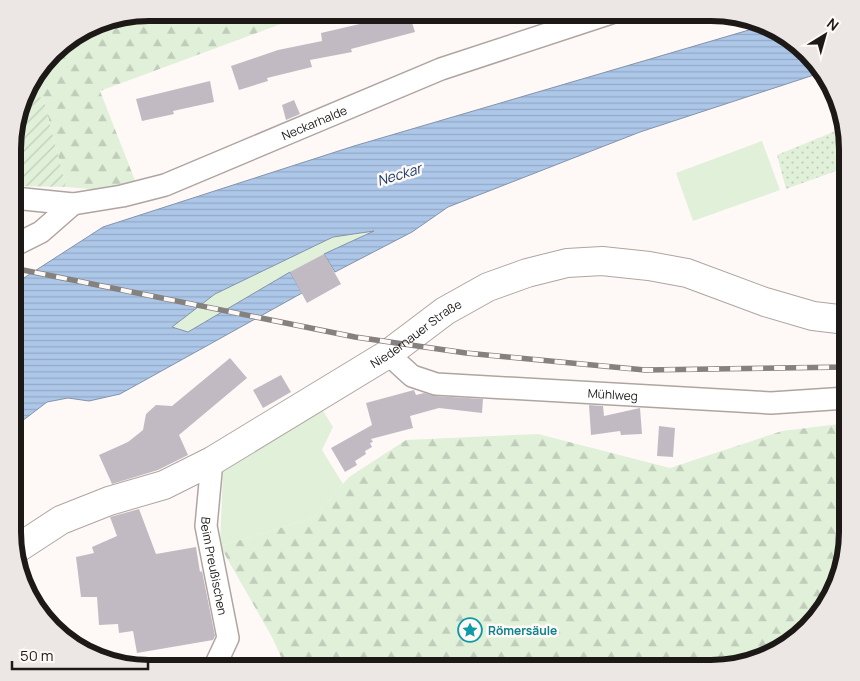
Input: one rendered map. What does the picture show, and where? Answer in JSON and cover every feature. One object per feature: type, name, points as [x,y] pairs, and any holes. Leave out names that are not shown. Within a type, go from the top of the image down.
[{"type":"main road","name":"Niedernauer Straße","points":[[23,545],[61,520],[109,501],[164,485],[212,461],[388,354],[445,311],[488,287],[527,272],[566,263],[602,261],[649,266],[678,272],[812,316],[839,319]]},
{"type":"street","name":"Neckarhalde","points":[[21,199],[73,204],[122,196],[165,185],[441,69],[584,22]]},
{"type":"street","points":[[21,242],[41,232],[73,204]]},
{"type":"street","name":"Mühlweg","points":[[388,354],[412,376],[436,384],[772,403],[838,399]]},
{"type":"street","name":"Beim Preußischen","points":[[212,461],[206,526],[228,638],[218,659]]},
{"type":"green space","points":[[141,22],[286,22],[100,91],[138,188],[103,190],[66,187],[43,97],[32,98],[43,78],[65,53],[92,34],[116,26]]},
{"type":"green space","points":[[43,97],[66,187],[21,186],[22,132],[32,98]]},
{"type":"green space","points":[[837,131],[839,170],[786,189],[777,155]]},
{"type":"green space","points":[[762,141],[780,190],[693,221],[676,173]]},
{"type":"green space","points":[[376,230],[324,254],[188,333],[171,327],[215,294],[333,237]]},
{"type":"green space","points":[[322,409],[333,427],[322,450],[343,484],[313,518],[220,546],[223,471]]},
{"type":"green space","points":[[838,424],[838,540],[836,557],[826,589],[801,622],[775,643],[752,653],[736,657],[711,660],[282,659],[272,637],[220,546],[313,518],[349,477],[406,440],[538,434],[670,468],[782,431]]},
{"type":"green space","points":[[81,640],[113,654],[92,647]]},
{"type":"water","name":"Neckar","points":[[753,29],[775,38],[789,48],[815,75],[640,132],[448,207],[412,232],[335,272],[324,254],[374,231],[333,237],[215,294],[172,327],[188,332],[290,272],[302,293],[120,394],[89,401],[68,398],[47,402],[22,421],[21,280],[103,227],[354,146]]},
{"type":"building","points":[[412,22],[415,32],[351,49],[352,52],[310,60],[312,67],[267,78],[268,81],[239,90],[231,66],[278,50],[322,41],[321,33],[364,23]]},
{"type":"building","points":[[210,81],[214,102],[173,111],[174,114],[142,121],[136,99]]},
{"type":"building","points":[[294,100],[300,114],[286,120],[282,105]]},
{"type":"building","points":[[324,254],[341,284],[307,303],[290,272]]},
{"type":"building","points":[[230,358],[247,378],[179,435],[188,455],[158,470],[112,484],[99,455],[128,442],[143,430],[146,414],[156,405],[172,406]]},
{"type":"building","points":[[281,375],[291,392],[263,408],[253,390]]},
{"type":"building","points":[[414,390],[416,395],[424,393],[435,396],[483,399],[482,413],[439,408],[410,416],[413,428],[371,439],[373,442],[370,443],[372,447],[365,451],[366,454],[355,461],[357,465],[345,472],[331,448],[372,425],[366,403]]},
{"type":"building","points":[[589,405],[603,406],[604,416],[640,408],[642,434],[621,435],[620,431],[591,435]]},
{"type":"building","points":[[659,426],[675,428],[673,457],[657,456]]},
{"type":"building","points":[[139,509],[156,554],[196,547],[215,636],[213,640],[137,653],[133,631],[119,633],[118,624],[99,625],[97,597],[81,597],[76,557],[94,553],[92,547],[117,536],[110,517]]},
{"type":"railway","points":[[21,270],[355,337],[466,353],[645,370],[838,367]]},
{"type":"place","name":"Römersäule","points":[[470,630]]}]
